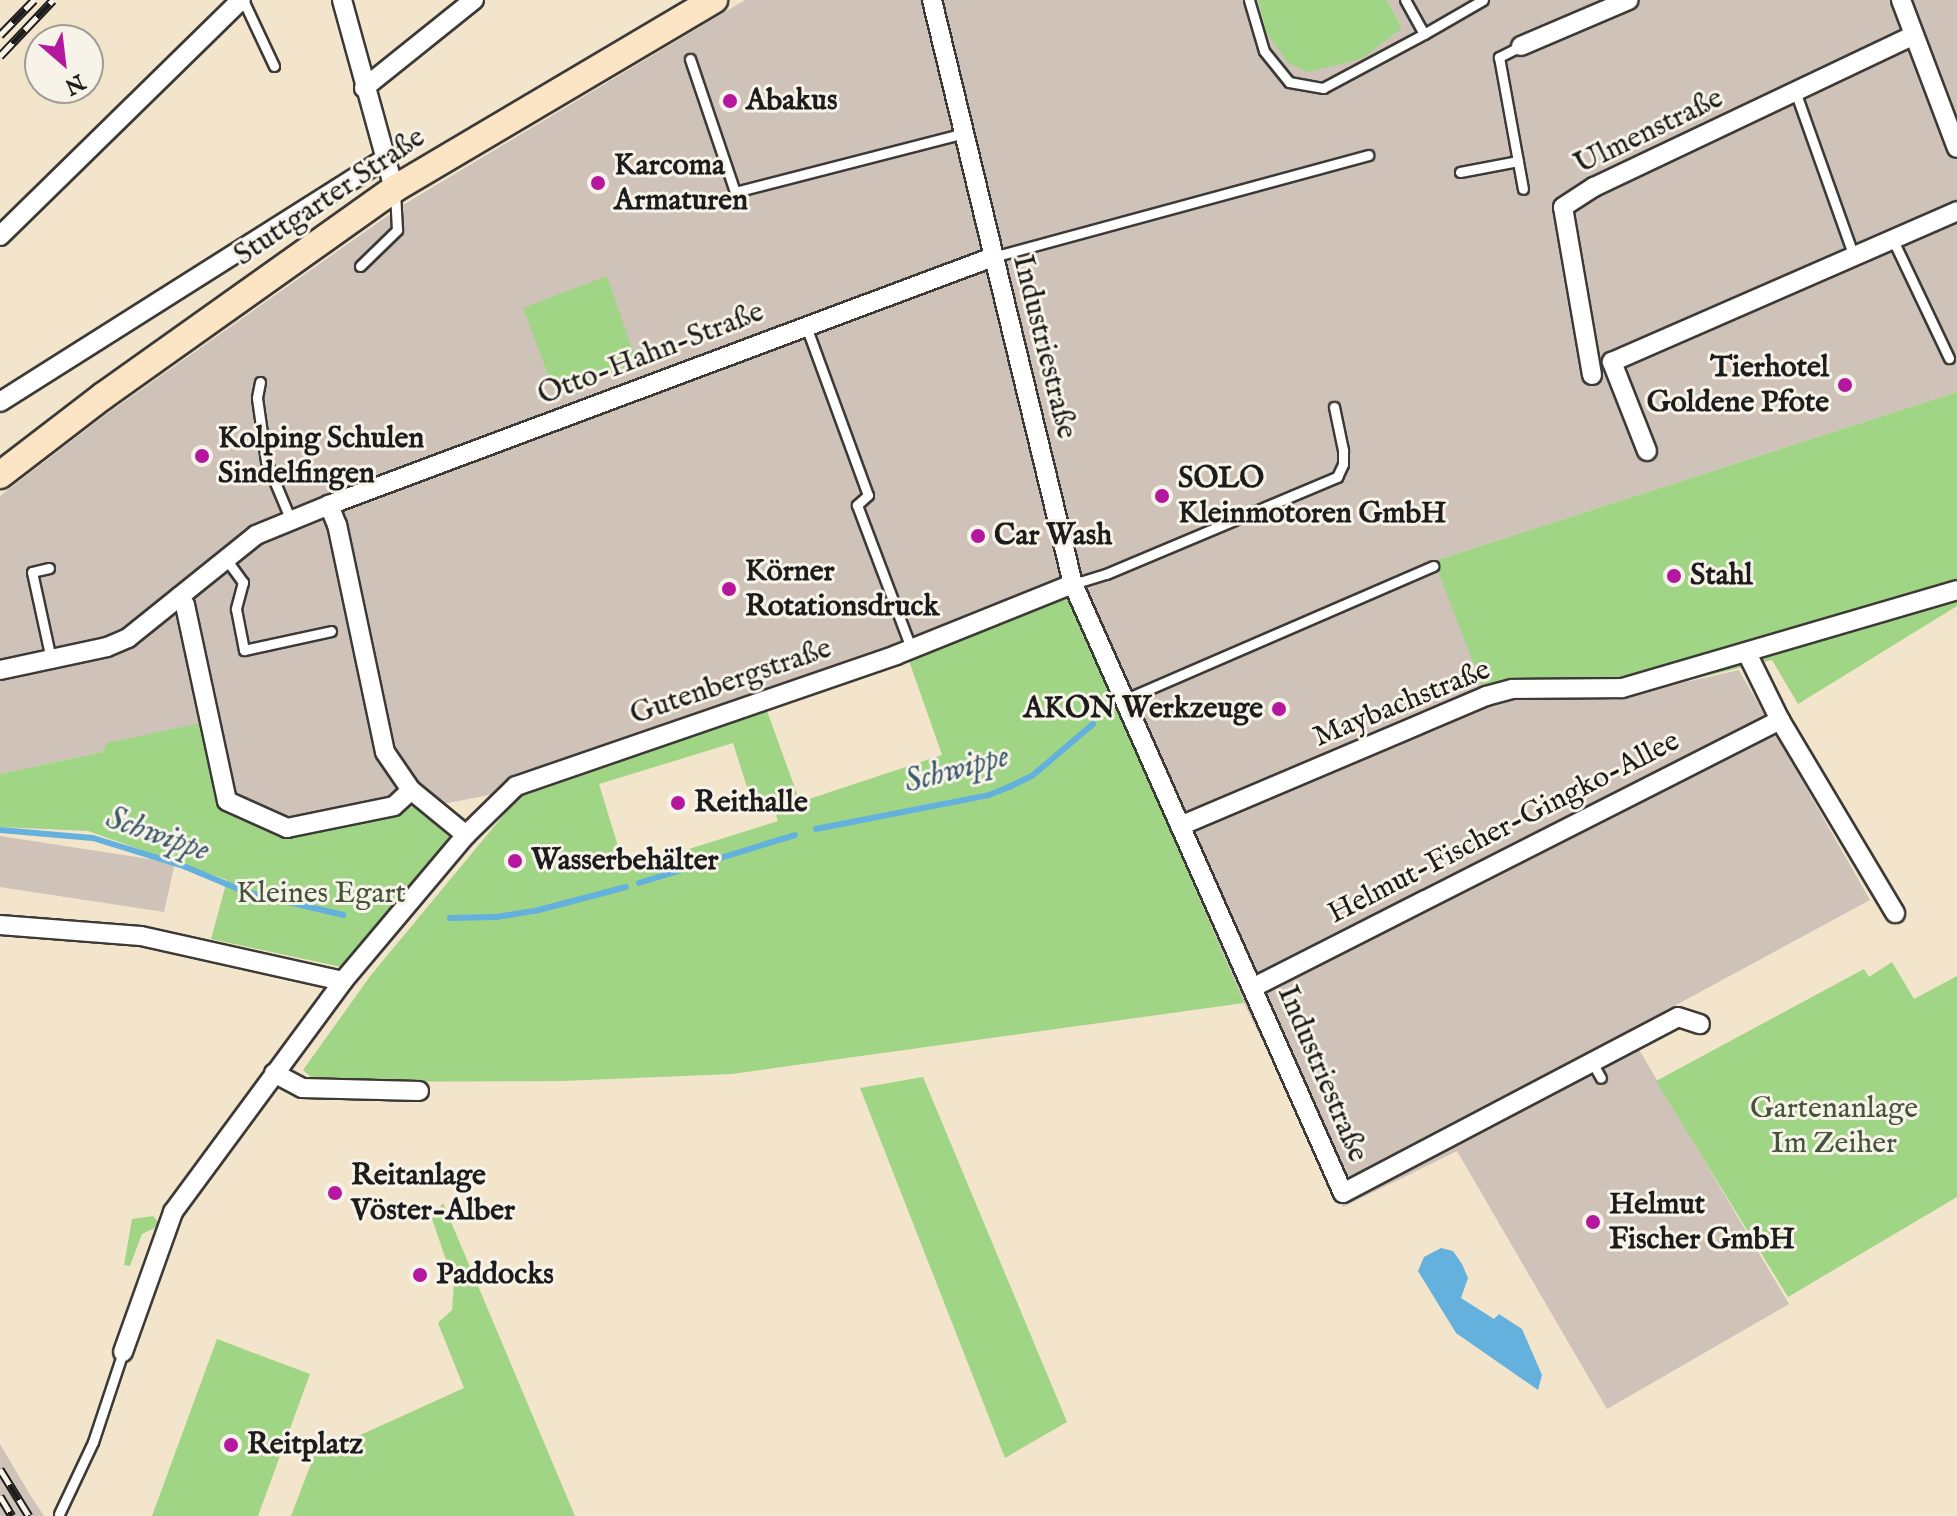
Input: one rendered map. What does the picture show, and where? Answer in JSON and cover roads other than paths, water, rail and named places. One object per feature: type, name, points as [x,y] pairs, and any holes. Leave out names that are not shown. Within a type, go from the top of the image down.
[{"type":"street","points":[[0,236],[242,0]]},
{"type":"street","points":[[342,0],[394,189]]},
{"type":"street","points":[[364,88],[474,0]]},
{"type":"street","name":"Stuttgarter Straße","points":[[0,475],[115,387],[394,189],[714,0]]},
{"type":"street","name":"Industriestraße","points":[[932,0],[1073,584],[1343,1193],[1597,1070],[1678,1017],[1700,1024]]},
{"type":"street","points":[[1521,46],[1629,0]]},
{"type":"street","points":[[1901,0],[1957,148]]},
{"type":"street","name":"Ulmenstraße","points":[[1592,375],[1563,207],[1594,187],[1914,35]]},
{"type":"street","name":"Stuttgarter Straße","points":[[0,402],[385,159]]},
{"type":"street","points":[[1647,451],[1612,362],[1957,211]]},
{"type":"street","name":"Otto-Hahn-Straße","points":[[0,670],[107,647],[128,638],[256,535],[290,518],[993,257]]},
{"type":"street","points":[[123,1352],[173,1212],[343,981],[466,835],[411,790],[385,752],[337,525],[329,505]]},
{"type":"street","name":"Gutenbergstraße","points":[[466,835],[516,786],[911,648],[1073,584]]},
{"type":"street","name":"Maybachstraße","points":[[1180,826],[1486,696],[1512,689],[1622,688],[1957,590]]},
{"type":"street","points":[[179,597],[185,605],[227,801],[287,828],[394,806],[411,790]]},
{"type":"street","points":[[1747,653],[1780,720],[1895,913]]},
{"type":"street","name":"Helmut-Fischer-Gingko-Allee","points":[[1254,987],[1780,720]]},
{"type":"street","points":[[0,925],[141,936],[343,981]]},
{"type":"street","points":[[274,1073],[302,1088],[419,1091]]},
{"type":"lane","points":[[242,0],[274,66]]},
{"type":"lane","points":[[1249,0],[1264,51],[1289,82],[1323,88],[1483,0]]},
{"type":"lane","points":[[1405,0],[1424,34]]},
{"type":"lane","points":[[1521,46],[1499,57],[1523,189]]},
{"type":"lane","points":[[690,59],[735,192],[965,133]]},
{"type":"lane","points":[[1795,91],[1853,254]]},
{"type":"lane","points":[[993,257],[1368,155]]},
{"type":"lane","points":[[1460,172],[1518,161]]},
{"type":"lane","points":[[360,266],[397,230],[394,189]]},
{"type":"lane","points":[[1892,237],[1949,358]]},
{"type":"lane","points":[[806,325],[868,495],[857,505],[911,648]]},
{"type":"lane","points":[[260,382],[257,398],[266,461],[290,518]]},
{"type":"lane","points":[[1073,584],[1106,574],[1337,477],[1343,464],[1343,450],[1334,407]]},
{"type":"lane","points":[[226,559],[243,582],[236,609],[244,650],[331,631]]},
{"type":"lane","points":[[1126,699],[1434,566]]},
{"type":"lane","points":[[49,568],[32,572],[51,659]]},
{"type":"lane","points":[[59,1514],[93,1442],[123,1352]]},
{"type":"water","points":[[1441,1248],[1453,1251],[1468,1278],[1461,1298],[1494,1319],[1499,1314],[1522,1329],[1542,1375],[1538,1390],[1456,1333],[1418,1271],[1424,1257]]},
{"type":"waterway","name":"Schwippe","points":[[816,829],[989,795],[1032,776],[1093,724]]},
{"type":"waterway","name":"Schwippe","points":[[0,830],[93,838],[181,865],[246,892],[343,915]]},
{"type":"waterway","name":"Schwippe","points":[[639,883],[795,835]]},
{"type":"waterway","name":"Schwippe","points":[[450,918],[496,917],[535,911],[626,887]]},
{"type":"railway","points":[[0,35],[34,0]]},
{"type":"railway","points":[[0,56],[53,0]]},
{"type":"railway","points":[[0,1469],[29,1516]]},
{"type":"railway","points":[[0,1496],[12,1516]]},
{"type":"place","name":"Abakus","points":[[730,101]]},
{"type":"place","name":"Karcoma Armaturen","points":[[598,183]]},
{"type":"place","name":"Tierhotel Goldene Pfote","points":[[1845,385]]},
{"type":"place","name":"Kolping Schulen Sindelfingen","points":[[202,456]]},
{"type":"place","name":"SOLO Kleinmotoren GmbH","points":[[1162,496]]},
{"type":"place","name":"Car Wash","points":[[978,536]]},
{"type":"place","name":"Stahl","points":[[1674,576]]},
{"type":"place","name":"Körner Rotationsdruck","points":[[729,589]]},
{"type":"place","name":"AKON Werkzeuge","points":[[1279,709]]},
{"type":"place","name":"Reithalle","points":[[678,803]]},
{"type":"place","name":"Wasserbehälter","points":[[515,861]]},
{"type":"place","name":"Reitanlage Vöster-Alber","points":[[335,1193]]},
{"type":"place","name":"Helmut Fischer GmbH","points":[[1593,1222]]},
{"type":"place","name":"Paddocks","points":[[420,1275]]},
{"type":"place","name":"Reitplatz","points":[[231,1445]]},
{"type":"park label","name":"Kleines Egart","points":[[321,894]]},
{"type":"park label","name":"Gartenanlage Im Zeiher","points":[[1834,1126]]}]
